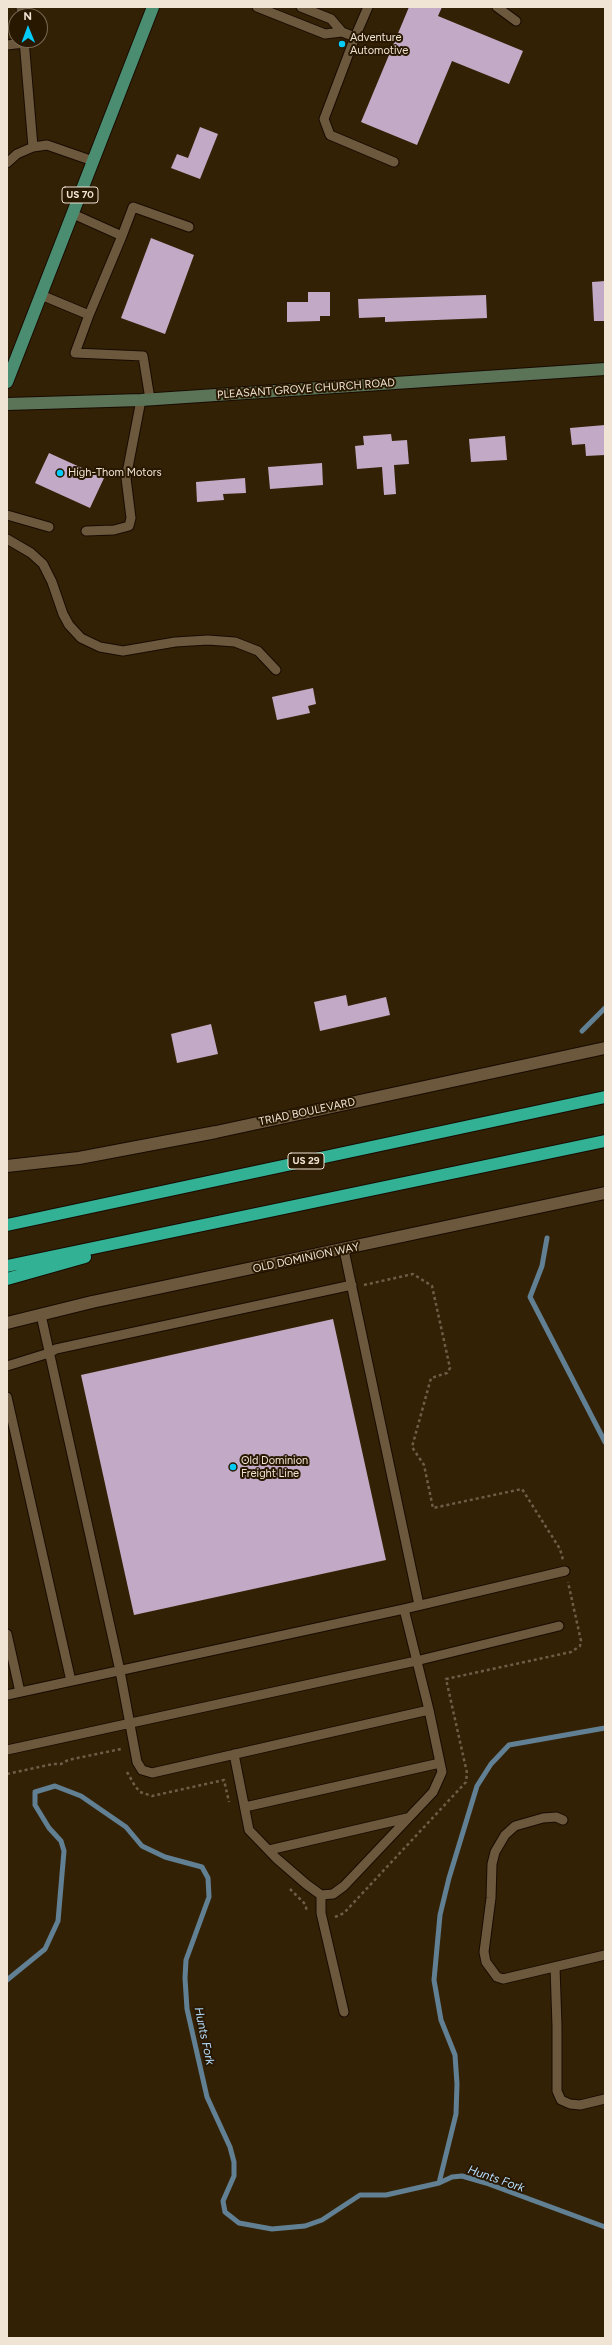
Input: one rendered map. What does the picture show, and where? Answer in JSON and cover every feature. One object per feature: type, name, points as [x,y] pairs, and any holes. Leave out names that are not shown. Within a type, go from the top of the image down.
[{"type":"highway","name":"US 29","points":[[7,1225],[605,1097]]},
{"type":"highway","points":[[7,1266],[605,1141]]},
{"type":"highway","points":[[7,1279],[163,1234]]},
{"type":"main road","name":"US 70","points":[[7,382],[153,7]]},
{"type":"street","name":"PLEASANT GROVE CHURCH ROAD","points":[[7,404],[145,400],[605,369]]},
{"type":"street","name":"TRIAD BOULEVARD","points":[[7,1166],[79,1158],[216,1132],[605,1048]]},
{"type":"street","name":"OLD DOMINION WAY","points":[[7,1323],[605,1193]]},
{"type":"lane","points":[[257,7],[325,34],[342,32],[355,37]]},
{"type":"lane","points":[[301,7],[331,19],[342,32]]},
{"type":"lane","points":[[368,7],[324,119],[330,135],[394,162]]},
{"type":"lane","points":[[497,7],[516,22]]},
{"type":"lane","points":[[24,48],[32,146]]},
{"type":"lane","points":[[7,163],[17,154],[32,146],[47,146],[93,161]]},
{"type":"lane","points":[[86,531],[114,530],[129,526],[131,518],[126,478],[145,400],[143,356],[75,353],[133,207],[189,227]]},
{"type":"lane","points":[[72,214],[122,236]]},
{"type":"lane","points":[[41,295],[89,315]]},
{"type":"lane","points":[[7,515],[49,527]]},
{"type":"lane","points":[[7,540],[31,553],[43,564],[52,582],[63,614],[69,625],[81,638],[100,647],[123,651],[175,642],[208,640],[235,642],[258,651],[276,670]]},
{"type":"lane","points":[[344,1250],[419,1605]]},
{"type":"lane","points":[[7,1366],[49,1353],[56,1349],[352,1285]]},
{"type":"lane","points":[[41,1315],[120,1671],[137,1762],[142,1770],[152,1773],[429,1710]]},
{"type":"lane","points":[[7,1396],[71,1681]]},
{"type":"lane","points":[[7,1695],[404,1609],[565,1571]]},
{"type":"lane","points":[[234,1754],[249,1830],[268,1850],[321,1895],[333,1894],[344,1886],[433,1792],[442,1772],[429,1710],[404,1609]]},
{"type":"lane","points":[[7,1750],[416,1661],[559,1626]]},
{"type":"lane","points":[[7,1634],[20,1692]]},
{"type":"lane","points":[[245,1807],[440,1763]]},
{"type":"lane","points":[[563,1820],[556,1817],[529,1821],[515,1826],[505,1835],[495,1852],[492,1864],[491,1898],[484,1952],[486,1962],[497,1977],[502,1979],[605,1955]]},
{"type":"lane","points":[[268,1850],[407,1818]]},
{"type":"lane","points":[[321,1895],[321,1913],[344,2012]]},
{"type":"lane","points":[[555,1967],[557,2026],[556,2091],[561,2100],[570,2104],[580,2105],[605,2099]]},
{"type":"path","points":[[7,1774],[53,1764],[61,1764],[68,1760],[121,1749],[123,1756]]},
{"type":"path","points":[[126,1770],[140,1792],[152,1796],[224,1780],[231,1810]]},
{"type":"path","points":[[284,1883],[305,1904],[312,1925],[323,1921]]},
{"type":"building","points":[[409,7],[442,7],[438,16],[523,51],[509,84],[452,61],[417,145],[361,122]]},
{"type":"building","points":[[200,127],[218,134],[200,179],[171,168],[177,154],[188,158]]},
{"type":"building","points":[[151,238],[194,255],[165,334],[121,318]]},
{"type":"building","points":[[605,281],[605,321],[594,321],[592,282]]},
{"type":"building","points":[[308,292],[330,292],[330,316],[320,316],[320,321],[287,322],[287,302],[308,302]]},
{"type":"building","points":[[486,295],[487,318],[385,322],[385,317],[359,318],[358,299]]},
{"type":"building","points":[[605,425],[605,455],[586,456],[585,444],[572,445],[570,428]]},
{"type":"building","points":[[391,434],[392,441],[407,440],[409,464],[394,465],[396,494],[384,495],[382,467],[357,469],[355,446],[364,445],[363,436]]},
{"type":"building","points":[[505,436],[507,460],[471,462],[469,439]]},
{"type":"building","points":[[49,453],[104,478],[90,508],[35,483]]},
{"type":"building","points":[[322,463],[323,485],[270,489],[268,467]]},
{"type":"building","points":[[245,478],[246,493],[223,494],[224,500],[197,502],[196,482]]},
{"type":"building","points":[[313,688],[316,704],[308,706],[310,713],[277,720],[272,697]]},
{"type":"building","points":[[346,995],[348,1006],[386,997],[390,1015],[320,1031],[314,1002]]},
{"type":"building","points":[[211,1024],[218,1054],[177,1063],[171,1034]]},
{"type":"building","name":"Old Dominion Freight Line","points":[[333,1319],[386,1560],[134,1615],[81,1375]]},
{"type":"waterway","points":[[582,1031],[605,1008]]},
{"type":"waterway","points":[[547,1238],[542,1266],[530,1297],[605,1442]]},
{"type":"waterway","points":[[439,2183],[456,2114],[457,2084],[455,2055],[441,2020],[434,1980],[440,1915],[449,1878],[477,1786],[491,1764],[509,1745],[605,1728]]},
{"type":"waterway","name":"Hunts Fork","points":[[7,1980],[45,1949],[58,1921],[64,1851],[61,1841],[49,1828],[35,1805],[35,1792],[55,1786],[81,1796],[126,1827],[142,1846],[165,1857],[202,1867],[208,1878],[209,1897],[186,1960],[185,1978],[187,2009],[207,2097],[230,2147],[234,2162],[234,2176],[223,2201],[225,2212],[239,2223],[272,2229],[305,2226],[322,2220],[360,2195],[386,2195],[439,2183],[452,2177],[462,2176],[486,2183],[605,2227]]},
{"type":"place","name":"Adventure Automotive","points":[[342,44]]},
{"type":"place","name":"High-Thom Motors","points":[[60,473]]},
{"type":"place","name":"Old Dominion Freight Line","points":[[233,1467]]}]
